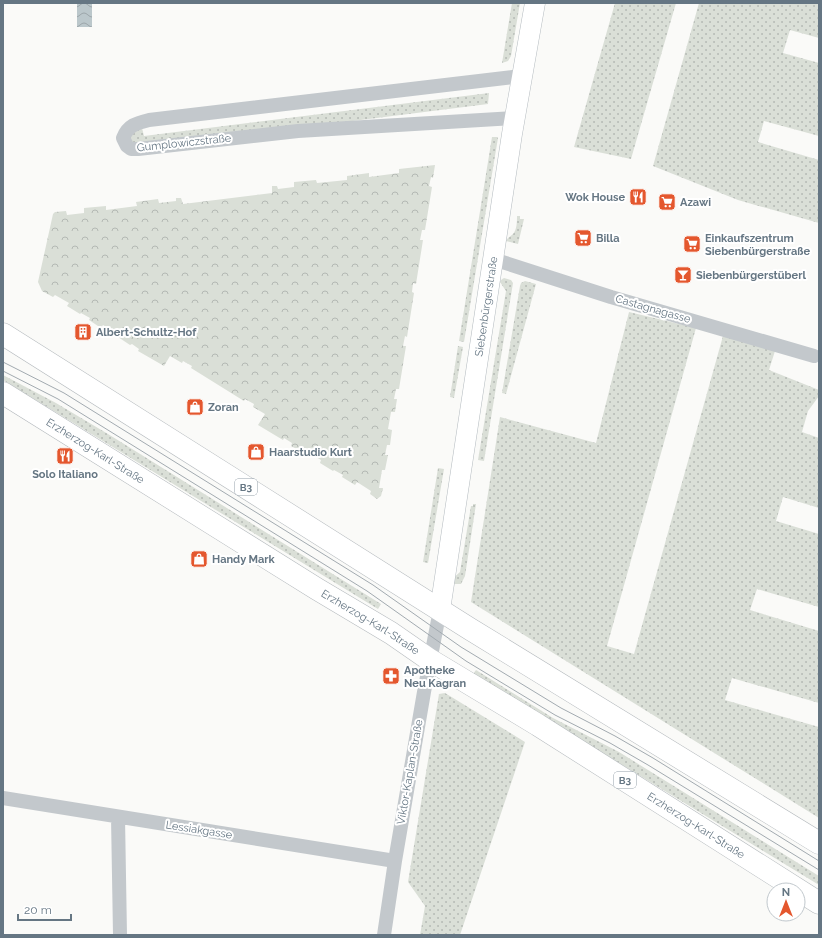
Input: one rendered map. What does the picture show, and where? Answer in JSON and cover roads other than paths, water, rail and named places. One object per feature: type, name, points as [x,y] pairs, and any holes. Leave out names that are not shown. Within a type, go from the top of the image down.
[{"type":"main road","name":"B3","points":[[3,334],[440,610],[819,843]]},
{"type":"main road","name":"Erzherzog-Karl-Straße","points":[[3,393],[310,585],[391,633],[430,660],[538,725],[819,903]]},
{"type":"street","name":"Siebenbürgerstraße","points":[[440,610],[515,118],[535,3]]},
{"type":"street","name":"Gumplowiczstraße","points":[[515,118],[298,131],[138,149],[131,149],[127,146],[124,138],[128,129],[135,124],[149,120],[522,76]]},
{"type":"street","name":"Castagnagasse","points":[[493,259],[611,297],[814,356]]},
{"type":"street","name":"Viktor-Kaplan-Straße","points":[[384,935],[395,861],[440,610]]},
{"type":"street","name":"Lessiakgasse","points":[[3,798],[395,861]]},
{"type":"street","points":[[118,817],[120,935]]},
{"type":"water","points":[[77,3],[92,3],[92,27],[77,27]]},
{"type":"tram line","points":[[3,362],[64,393],[373,585],[461,647],[561,708],[653,758],[819,861]]},
{"type":"tram line","points":[[3,371],[58,399],[367,591],[466,661],[555,715],[610,743],[648,765],[819,870]]},
{"type":"place","name":"Wok House","points":[[638,197]]},
{"type":"place","name":"Azawi","points":[[667,202]]},
{"type":"place","name":"Billa","points":[[583,238]]},
{"type":"place","name":"Einkaufszentrum Siebenbürgerstraße","points":[[692,244]]},
{"type":"place","name":"Siebenbürgerstüberl","points":[[683,275]]},
{"type":"place","name":"Albert-Schultz-Hof","points":[[83,332]]},
{"type":"place","name":"Zoran","points":[[195,407]]},
{"type":"place","name":"Haarstudio Kurt","points":[[256,452]]},
{"type":"place","name":"Solo Italiano","points":[[65,456]]},
{"type":"place","name":"Handy Mark","points":[[199,559]]},
{"type":"place","name":"Apotheke Neu Kagran","points":[[391,676]]}]
